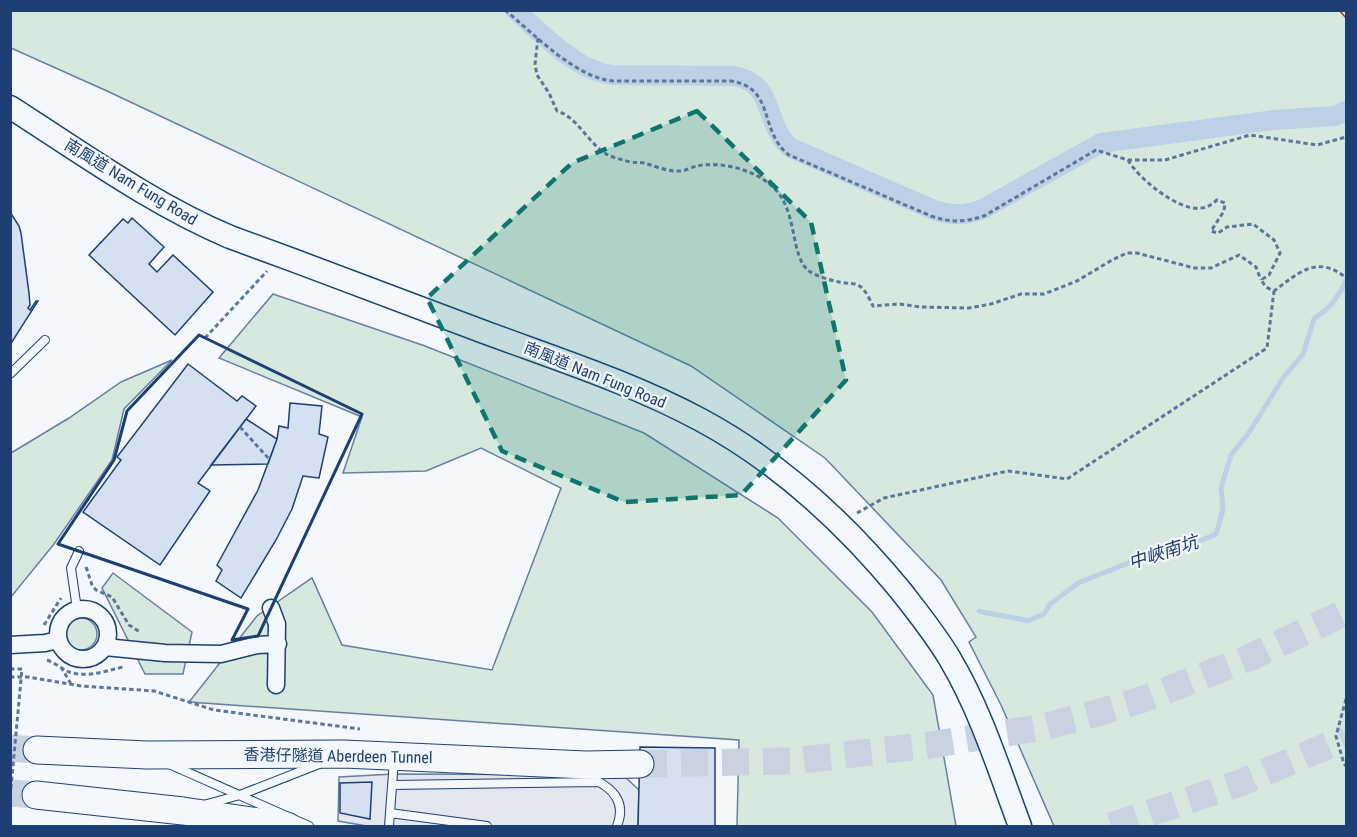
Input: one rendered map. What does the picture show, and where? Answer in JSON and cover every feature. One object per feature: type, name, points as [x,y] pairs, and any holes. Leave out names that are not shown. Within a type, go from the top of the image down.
[{"type":"highway","name":"香港仔隧道 Aberdeen Tunnel","points":[[37,750],[147,755],[344,754],[586,765],[640,764]]},
{"type":"highway","points":[[23,796],[183,811],[286,826]]},
{"type":"main road","name":"南風道 Nam Fung Road","points":[[10,107],[134,187],[197,223],[622,383],[699,419],[749,448],[797,484],[841,524],[878,564],[933,633],[949,656],[975,709],[1020,826]]},
{"type":"street","points":[[86,608],[101,615],[109,631],[105,647],[92,658],[75,658],[68,654],[58,640],[59,624],[64,617],[77,609],[86,608]]},
{"type":"street","points":[[271,608],[277,624],[276,685]]},
{"type":"street","points":[[10,645],[58,640]]},
{"type":"street","points":[[105,647],[165,653],[221,654],[257,645],[278,644]]},
{"type":"lane","points":[[10,374],[45,340]]},
{"type":"lane","points":[[77,609],[72,583],[72,566],[79,551]]},
{"type":"lane","points":[[183,811],[240,795],[344,754]]},
{"type":"lane","points":[[147,755],[309,826]]},
{"type":"lane","points":[[389,826],[394,756]]},
{"type":"lane","points":[[393,785],[599,782],[617,797],[621,809],[617,826]]},
{"type":"lane","points":[[390,813],[487,826]]},
{"type":"path","points":[[505,10],[580,71],[598,79],[731,81],[747,86],[759,96],[776,142],[789,155],[943,220],[960,222],[984,216],[1096,150],[1128,160],[1165,160],[1250,135],[1317,145],[1347,137]]},
{"type":"path","points":[[538,38],[535,64],[537,75],[557,111],[566,114],[596,145],[609,155],[660,168],[680,171],[715,164],[741,170],[759,178],[774,188],[784,200],[794,232],[796,248],[805,267],[810,272],[827,279],[862,287],[873,306],[899,304],[969,308],[991,304],[1021,294],[1044,294],[1077,280],[1127,253],[1137,253],[1194,268],[1211,268],[1239,255],[1256,267],[1266,287],[1274,291]]},
{"type":"path","points":[[1128,160],[1134,170],[1151,186],[1177,202],[1198,209],[1209,206],[1217,200],[1226,203],[1224,211],[1211,231],[1218,233],[1227,227],[1253,224],[1274,240],[1280,254],[1269,275],[1261,280]]},
{"type":"path","points":[[205,338],[271,267]]},
{"type":"path","points":[[855,514],[884,498],[1008,471],[1067,479],[1266,348],[1274,291],[1302,269],[1330,268],[1347,278]]},
{"type":"path","points":[[240,427],[270,460]]},
{"type":"path","points":[[72,566],[87,567],[90,580],[96,590],[112,597],[129,625],[138,632],[146,634]]},
{"type":"path","points":[[39,628],[48,620],[63,595]]},
{"type":"path","points":[[61,667],[70,684]]},
{"type":"path","points":[[10,669],[22,669],[23,796]]},
{"type":"path","points":[[10,677],[154,691],[214,710],[360,729]]},
{"type":"path","points":[[1347,699],[1336,736],[1344,764],[1347,766]]},
{"type":"highlighted area","points":[[697,111],[811,222],[846,380],[741,495],[624,502],[502,451],[427,298],[572,163]]},
{"type":"shaded area","points":[[10,11],[1346,11],[1346,826],[1054,826],[1001,705],[969,642],[976,637],[941,580],[825,458],[691,366],[11,48]]},
{"type":"shaded area","points":[[273,294],[425,346],[644,433],[778,518],[872,612],[933,695],[956,826],[737,826],[739,740],[189,702],[257,616],[312,578],[342,645],[492,670],[561,488],[481,448],[426,471],[343,473],[362,417],[219,358]]},
{"type":"shaded area","points":[[172,360],[124,409],[112,460],[54,544],[11,597],[11,453],[69,418],[121,382]]},
{"type":"shaded area","points":[[113,573],[192,632],[183,674],[145,674],[102,588]]},
{"type":"shaded area","points":[[81,618],[93,622],[97,634],[93,646],[81,650],[69,646],[65,634],[69,622]]},
{"type":"shaded area","points":[[394,774],[625,777],[639,790],[638,826],[367,826],[338,821],[339,777]]},
{"type":"building","points":[[10,212],[21,233],[29,293],[28,308],[30,310],[38,301],[10,345]]},
{"type":"building","points":[[132,218],[164,247],[149,264],[157,272],[173,255],[213,292],[175,335],[89,255],[123,219],[128,223]]},
{"type":"building","points":[[188,364],[237,401],[242,396],[256,406],[198,483],[210,491],[160,565],[83,512],[121,460],[117,457]]},
{"type":"building","points":[[290,403],[322,406],[319,434],[328,437],[319,478],[303,476],[292,509],[241,598],[216,581],[222,570],[217,565],[258,490],[277,439],[279,426],[288,428]]},
{"type":"building","points":[[246,419],[277,439],[268,464],[211,465]]},
{"type":"building","points":[[640,747],[715,748],[715,826],[638,826]]},
{"type":"building","points":[[372,782],[370,819],[340,813],[340,783]]},
{"type":"waterway","points":[[515,10],[573,59],[600,72],[613,75],[734,76],[748,80],[764,96],[776,128],[791,148],[934,210],[952,214],[965,214],[983,209],[1101,143],[1274,120],[1335,116],[1346,111]]},
{"type":"waterway","name":"中峽南坑","points":[[979,611],[1028,621],[1044,614],[1050,604],[1078,583],[1131,562],[1174,552],[1216,534],[1223,510],[1221,488],[1231,455],[1248,434],[1283,378],[1303,354],[1314,319],[1330,306],[1346,280]]},
{"type":"tunnel","points":[[640,764],[793,761],[930,745],[1043,727],[1147,698],[1251,657],[1346,612]]},
{"type":"tunnel","points":[[1111,826],[1240,783],[1346,738]]},
{"type":"tunnel","points":[[10,748],[37,750]]},
{"type":"tunnel","points":[[10,793],[36,795]]},
{"type":"wall","points":[[199,335],[362,414],[258,636],[232,640],[248,609],[58,544],[114,460],[127,411],[199,335]]},
{"type":"power","points":[[1339,10],[1346,18]]}]
